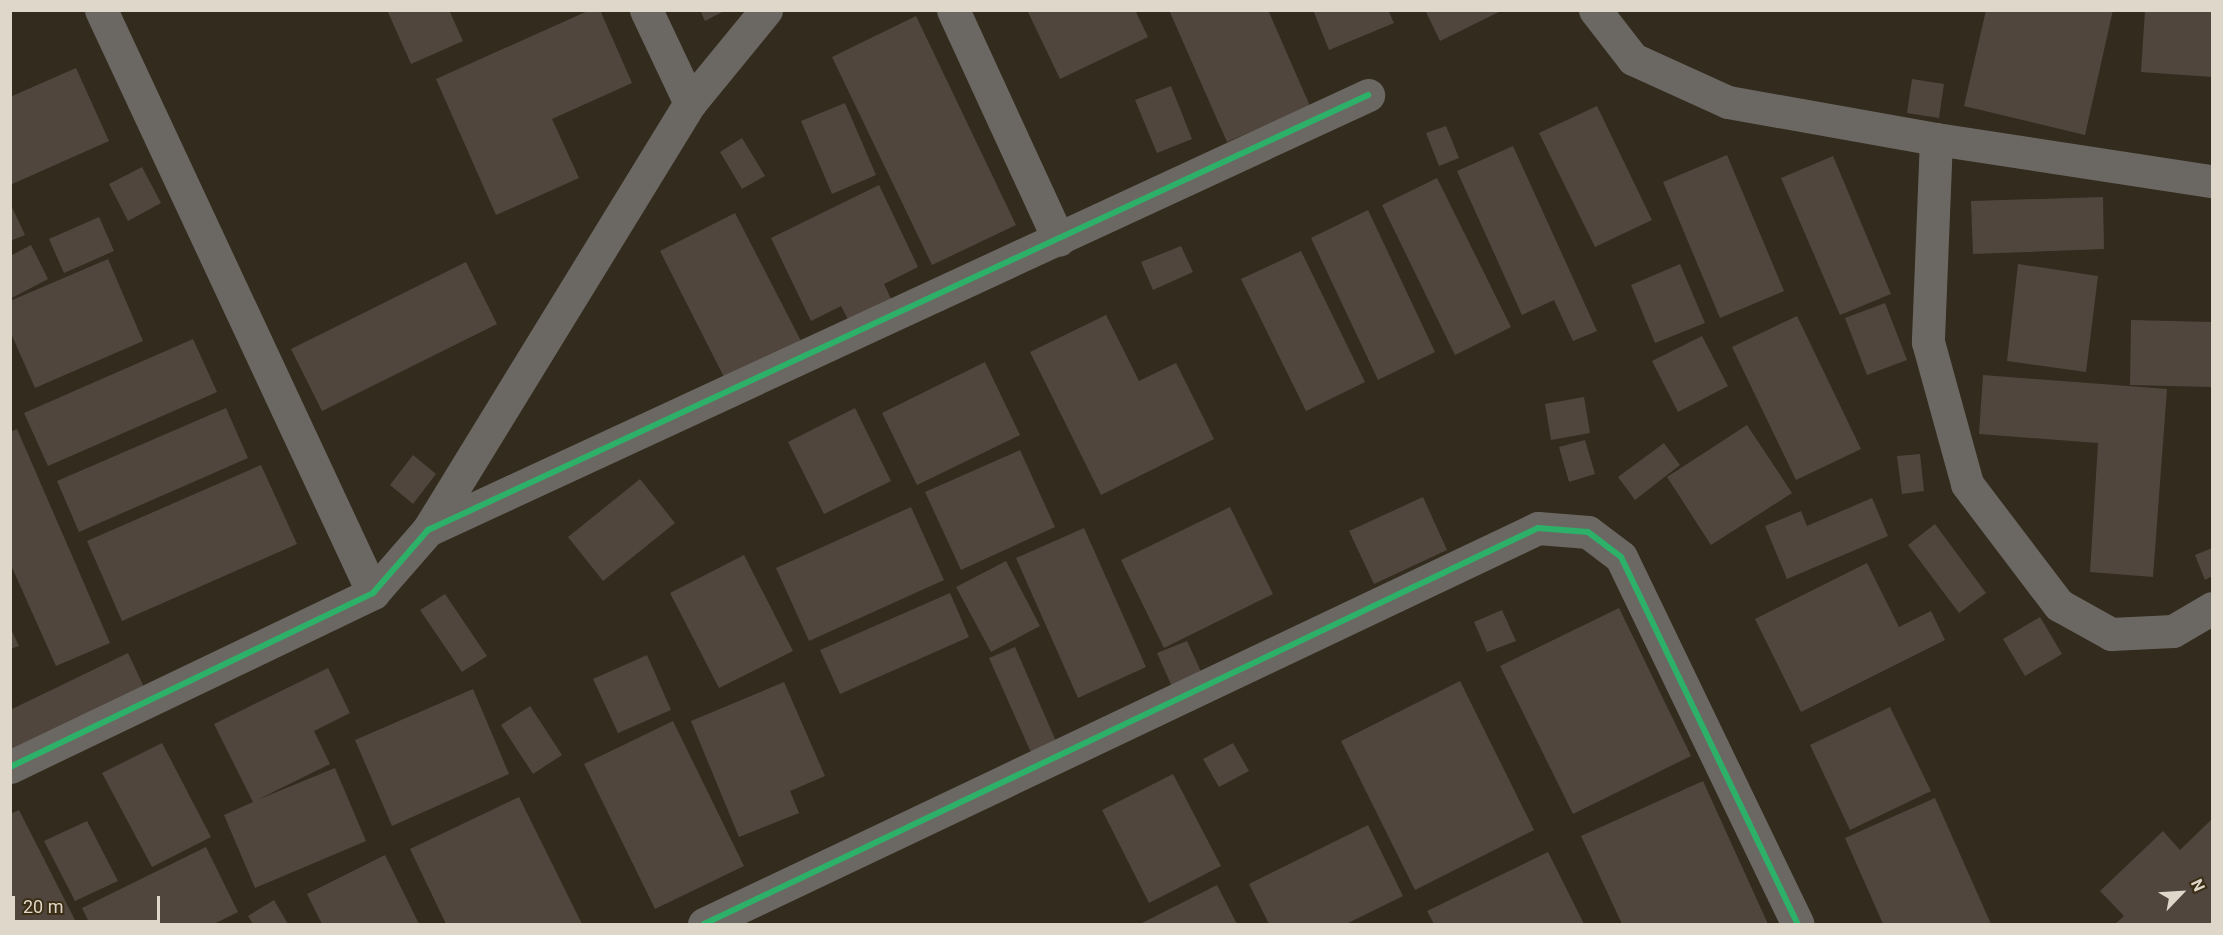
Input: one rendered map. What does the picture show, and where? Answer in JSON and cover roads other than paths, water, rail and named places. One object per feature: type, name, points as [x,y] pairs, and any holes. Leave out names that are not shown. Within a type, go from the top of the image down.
[{"type":"street","points":[[101,10],[373,593]]},
{"type":"street","points":[[646,10],[690,103]]},
{"type":"street","points":[[10,767],[373,593],[428,530],[690,103],[766,10]]},
{"type":"street","points":[[953,10],[1059,240]]},
{"type":"street","points":[[1595,10],[1633,59],[1728,102],[1936,139],[2212,181]]},
{"type":"street","points":[[428,530],[1059,240],[1368,95]]},
{"type":"street","points":[[1936,139],[1928,342],[1967,484],[2059,605],[2111,634],[2173,631],[2212,608]]},
{"type":"street","points":[[704,924],[1538,528],[1588,532],[1621,557],[1798,924]]}]
